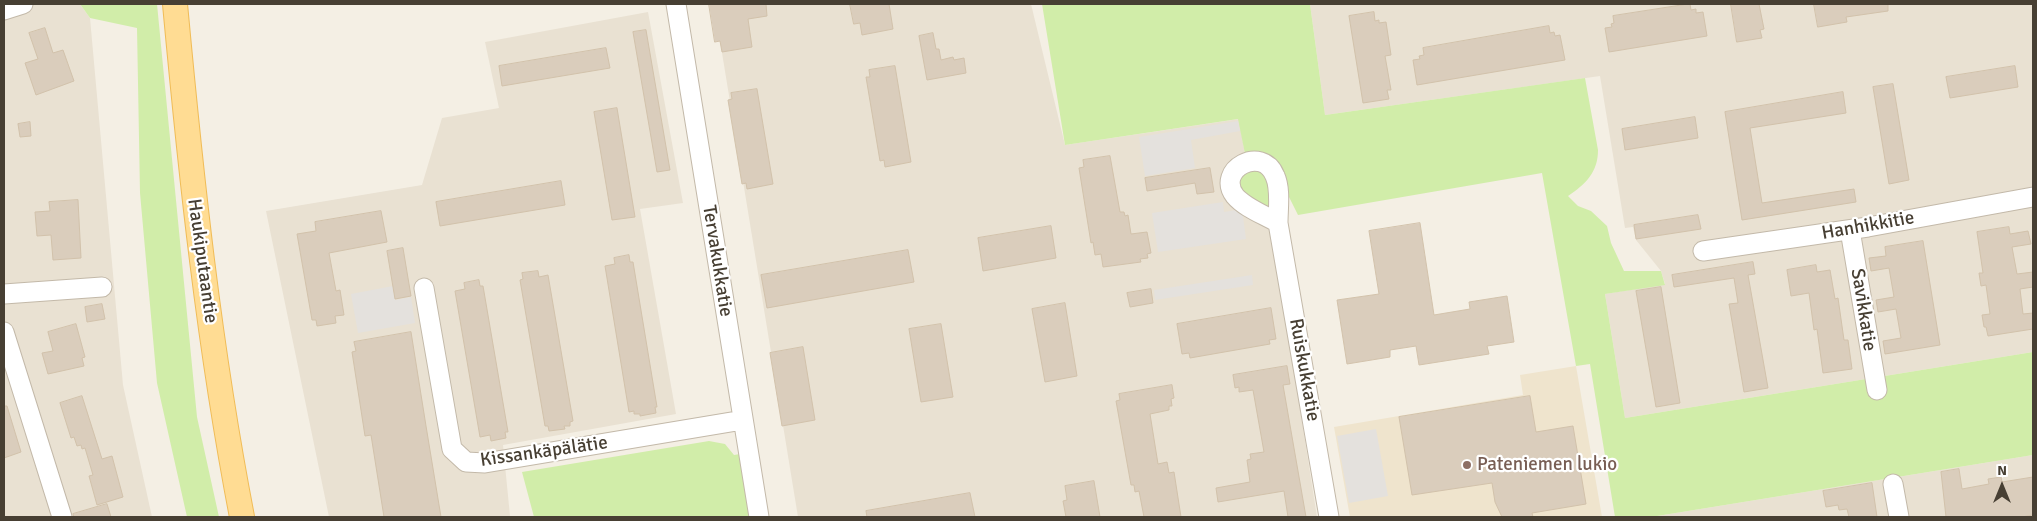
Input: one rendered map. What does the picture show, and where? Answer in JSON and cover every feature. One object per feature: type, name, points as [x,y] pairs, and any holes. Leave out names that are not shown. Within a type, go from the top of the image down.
[{"type":"main road","name":"Haukiputaantie","points":[[175,4],[193,194],[223,419],[242,517]]},
{"type":"street","points":[[4,10],[23,4]]},
{"type":"street","name":"Tervakukkatie","points":[[676,4],[759,517]]},
{"type":"street","name":"Hanhikkitie","points":[[1703,251],[1850,230],[2033,196]]},
{"type":"street","name":"Ruiskukkatie","points":[[1278,223],[1329,517]]},
{"type":"street","name":"Savikkatie","points":[[1850,230],[1876,390]]},
{"type":"street","points":[[4,294],[102,287]]},
{"type":"street","name":"Kissankäpälätie","points":[[424,288],[452,449],[466,462],[485,464],[743,420]]},
{"type":"street","points":[[4,332],[62,517]]},
{"type":"street","points":[[1893,484],[1899,517]]},
{"type":"shaded area","points":[[4,4],[80,4],[90,18],[123,385],[152,517],[4,517]]},
{"type":"shaded area","points":[[714,4],[1031,4],[1065,145],[1239,119],[1245,154],[1239,156],[1266,226],[1273,236],[1317,517],[798,517]]},
{"type":"shaded area","points":[[1310,4],[2033,4],[2033,352],[1625,418],[1605,294],[1665,284],[1661,271],[1636,240],[1633,227],[1625,228],[1600,76],[1325,115]]},
{"type":"shaded area","points":[[648,12],[683,203],[640,209],[676,414],[503,445],[510,516],[329,517],[266,211],[422,185],[442,118],[499,108],[485,42]]},
{"type":"shaded area","points":[[1238,121],[1240,131],[1191,140],[1195,168],[1145,176],[1139,137]]},
{"type":"shaded area","points":[[1223,202],[1224,212],[1242,209],[1246,239],[1158,252],[1152,213]]},
{"type":"shaded area","points":[[1252,275],[1253,285],[1155,300],[1154,290]]},
{"type":"shaded area","points":[[393,286],[395,300],[411,297],[415,323],[358,333],[351,294]]},
{"type":"shaded area","name":"Pateniemen lukio","points":[[1576,366],[1602,517],[1350,517],[1334,427],[1523,395],[1520,375]]},
{"type":"shaded area","points":[[1376,429],[1388,496],[1349,503],[1337,436]]},
{"type":"shaded area","points":[[2033,455],[2033,517],[1651,517]]},
{"type":"green space","points":[[80,4],[157,4],[197,417],[219,517],[187,517],[157,383],[140,193],[137,28],[90,18]]},
{"type":"green space","points":[[1042,4],[1310,4],[1325,115],[1585,78],[1598,150],[1596,165],[1590,177],[1568,196],[1578,206],[1591,211],[1607,226],[1611,243],[1624,271],[1661,271],[1665,285],[1605,294],[1625,418],[2033,352],[2033,455],[1651,517],[1615,517],[1590,364],[1576,366],[1542,173],[1298,215],[1284,187],[1252,153],[1245,154],[1238,119],[1065,145]]},
{"type":"green space","points":[[1257,170],[1262,173],[1268,182],[1270,208],[1244,194],[1239,187],[1242,173]]},
{"type":"green space","points":[[709,441],[725,444],[734,455],[740,454],[749,517],[534,517],[522,472]]},
{"type":"building","points":[[709,4],[766,4],[767,16],[748,19],[752,47],[722,52],[720,41],[715,42]]},
{"type":"building","points":[[850,4],[889,4],[893,29],[862,35],[860,23],[854,24]]},
{"type":"building","points":[[1690,4],[1691,10],[1696,9],[1696,13],[1703,12],[1707,36],[1609,52],[1605,28],[1612,27],[1611,24],[1614,23],[1613,16]]},
{"type":"building","points":[[1731,4],[1759,4],[1764,29],[1760,30],[1762,38],[1737,42]]},
{"type":"building","points":[[1814,4],[1888,4],[1888,11],[1846,17],[1847,22],[1818,27]]},
{"type":"building","points":[[1374,12],[1375,21],[1379,20],[1379,23],[1386,22],[1391,55],[1385,56],[1391,90],[1387,90],[1389,99],[1363,103],[1349,16]]},
{"type":"building","points":[[1549,26],[1550,33],[1554,32],[1555,36],[1560,35],[1565,60],[1417,85],[1413,60],[1420,59],[1419,56],[1424,55],[1423,48]]},
{"type":"building","points":[[45,28],[53,53],[63,50],[74,81],[36,95],[25,63],[38,59],[29,33]]},
{"type":"building","points":[[646,30],[670,170],[657,172],[633,32]]},
{"type":"building","points":[[933,33],[936,49],[939,49],[941,60],[953,57],[954,60],[964,58],[966,73],[927,80],[919,36]]},
{"type":"building","points":[[606,48],[610,68],[502,86],[499,66]]},
{"type":"building","points":[[895,66],[911,162],[885,167],[884,160],[880,161],[866,77],[870,77],[869,70]]},
{"type":"building","points":[[2015,66],[2018,87],[1950,98],[1946,77]]},
{"type":"building","points":[[1893,84],[1909,180],[1889,184],[1873,87]]},
{"type":"building","points":[[757,89],[773,184],[747,189],[746,183],[742,184],[728,100],[732,99],[731,93]]},
{"type":"building","points":[[1843,92],[1846,113],[1750,128],[1762,203],[1854,189],[1856,202],[1742,220],[1725,112]]},
{"type":"building","points":[[617,108],[635,217],[612,220],[594,112]]},
{"type":"building","points":[[1695,117],[1698,138],[1625,150],[1622,129]]},
{"type":"building","points":[[30,122],[31,136],[20,137],[18,124]]},
{"type":"building","points":[[1110,156],[1120,212],[1124,212],[1125,216],[1128,215],[1131,234],[1147,232],[1151,253],[1147,254],[1148,258],[1140,259],[1141,262],[1103,267],[1101,254],[1095,255],[1093,242],[1091,243],[1079,168],[1084,167],[1083,160]]},
{"type":"building","points":[[1210,168],[1214,192],[1197,194],[1195,183],[1147,191],[1145,178]]},
{"type":"building","points":[[561,181],[565,205],[440,226],[436,202]]},
{"type":"building","points":[[78,200],[81,258],[53,260],[51,235],[37,236],[35,212],[50,211],[49,202]]},
{"type":"building","points":[[381,211],[387,242],[329,253],[336,291],[340,290],[344,315],[335,316],[336,323],[317,326],[316,320],[312,320],[297,234],[316,231],[315,222]]},
{"type":"building","points":[[1698,215],[1701,229],[1636,239],[1634,225]]},
{"type":"building","points":[[1420,223],[1434,315],[1470,309],[1469,302],[1507,296],[1514,342],[1487,346],[1489,354],[1419,365],[1416,346],[1390,350],[1390,357],[1347,364],[1337,300],[1379,294],[1369,231]]},
{"type":"building","points":[[1051,226],[1056,258],[983,271],[978,238]]},
{"type":"building","points":[[2009,227],[2010,234],[2028,231],[2031,244],[2012,247],[2017,274],[2033,272],[2033,287],[2020,289],[2023,314],[2033,313],[2033,329],[1988,336],[1982,315],[1990,314],[1986,285],[1981,286],[1979,273],[1983,273],[1977,232]]},
{"type":"building","points":[[1923,241],[1940,345],[1885,354],[1883,341],[1901,338],[1896,309],[1878,312],[1876,300],[1894,297],[1889,268],[1871,271],[1869,258],[1886,256],[1885,247]]},
{"type":"building","points":[[403,248],[411,296],[395,299],[387,251]]},
{"type":"building","points":[[908,250],[914,282],[767,308],[761,275]]},
{"type":"building","points":[[629,255],[630,262],[633,262],[657,407],[655,407],[656,413],[640,416],[640,414],[634,414],[634,411],[629,412],[605,266],[615,264],[614,258]]},
{"type":"building","points":[[1753,262],[1755,274],[1748,275],[1768,388],[1744,392],[1729,304],[1738,303],[1734,278],[1674,287],[1672,275]]},
{"type":"building","points":[[1816,265],[1817,272],[1830,270],[1835,299],[1838,298],[1844,340],[1848,340],[1852,369],[1823,373],[1817,329],[1814,330],[1809,293],[1791,296],[1787,270]]},
{"type":"building","points":[[538,271],[539,277],[548,275],[573,421],[570,422],[570,426],[564,426],[565,429],[549,431],[548,426],[545,426],[520,280],[523,279],[522,273]]},
{"type":"building","points":[[479,280],[480,286],[483,286],[508,432],[505,432],[506,438],[491,441],[490,435],[480,437],[455,291],[465,289],[464,283]]},
{"type":"building","points":[[1661,287],[1680,403],[1656,407],[1636,291]]},
{"type":"building","points":[[1151,289],[1153,303],[1130,307],[1127,293]]},
{"type":"building","points":[[1065,303],[1077,376],[1045,382],[1032,309]]},
{"type":"building","points":[[102,304],[105,319],[87,322],[85,307]]},
{"type":"building","points":[[1271,308],[1276,339],[1269,340],[1270,344],[1190,358],[1189,353],[1182,354],[1177,324]]},
{"type":"building","points":[[76,324],[85,357],[82,358],[84,366],[48,374],[42,353],[53,351],[48,332]]},
{"type":"building","points":[[941,324],[953,397],[921,402],[909,329]]},
{"type":"building","points":[[411,332],[441,517],[384,517],[371,435],[365,436],[352,352],[356,351],[354,342]]},
{"type":"building","points":[[803,347],[815,420],[782,426],[770,353]]},
{"type":"building","points":[[1287,366],[1290,384],[1283,385],[1306,517],[1288,517],[1284,491],[1218,502],[1216,488],[1250,482],[1247,460],[1251,459],[1250,454],[1264,452],[1253,390],[1239,392],[1239,387],[1235,388],[1233,375]]},
{"type":"building","points":[[1172,385],[1174,398],[1171,399],[1172,406],[1169,406],[1169,410],[1150,414],[1158,464],[1167,462],[1169,473],[1174,472],[1181,517],[1144,517],[1139,491],[1135,492],[1134,485],[1131,485],[1116,401],[1120,400],[1119,394]]},
{"type":"building","points":[[82,396],[102,459],[112,456],[123,497],[97,505],[89,476],[93,475],[85,448],[82,449],[81,445],[77,446],[74,437],[71,438],[60,403]]},
{"type":"building","name":"Pateniemen lukio","points":[[1530,396],[1536,432],[1573,426],[1586,504],[1532,513],[1533,517],[1502,517],[1495,502],[1492,483],[1412,495],[1399,417]]},
{"type":"building","points":[[4,406],[7,406],[21,452],[4,458]]},
{"type":"building","points":[[1959,469],[1962,489],[1989,484],[1988,479],[2001,477],[2002,482],[2033,477],[2033,515],[2022,517],[1946,517],[1941,472]]},
{"type":"building","points":[[1094,481],[1100,517],[1066,517],[1063,501],[1067,500],[1065,486]]},
{"type":"building","points":[[1872,483],[1877,517],[1849,517],[1847,509],[1839,510],[1838,505],[1826,507],[1823,491]]},
{"type":"building","points":[[970,493],[975,517],[867,517],[866,511]]},
{"type":"building","points":[[107,504],[111,517],[74,517],[73,514]]},
{"type":"place","name":"Pateniemen lukio","points":[[1467,465]]}]
